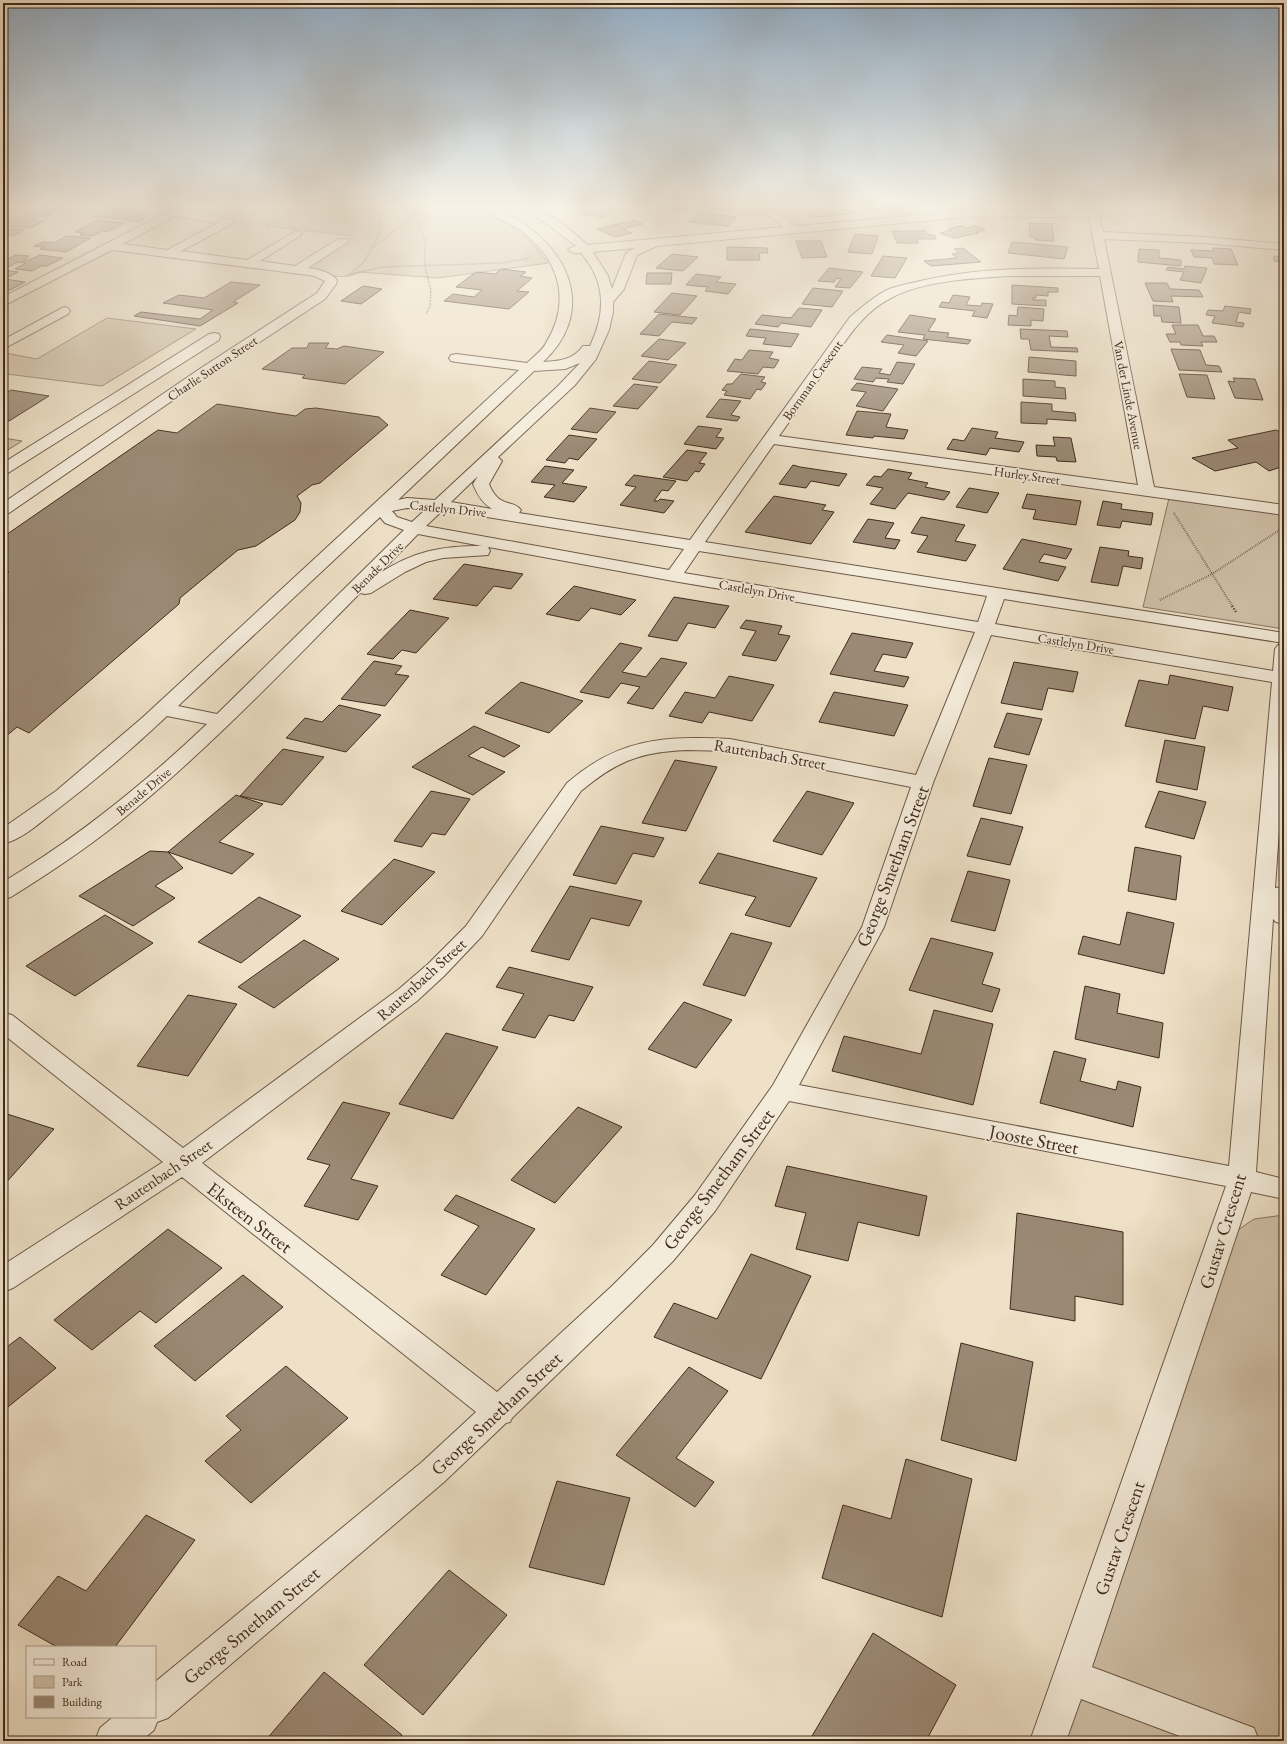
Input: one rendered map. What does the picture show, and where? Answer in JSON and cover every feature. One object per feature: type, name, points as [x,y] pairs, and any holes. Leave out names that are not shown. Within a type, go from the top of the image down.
[{"type":"street","points":[[3,302],[35,285]]},
{"type":"street","name":"Charlie Sutton Street","points":[[3,510],[206,371],[321,296],[329,285]]},
{"type":"street","points":[[3,838],[71,788],[108,758],[163,709],[381,508],[530,367],[553,344],[564,323],[568,294],[566,285]]},
{"type":"street","name":"Benade Drive","points":[[3,892],[21,882],[84,839],[162,777],[222,721],[414,529],[570,382],[590,358],[603,330],[607,310],[606,285]]},
{"type":"street","points":[[607,302],[619,285]]},
{"type":"street","name":"Bornman Crescent","points":[[673,576],[854,320],[869,307],[891,293],[920,285]]},
{"type":"street","name":"Van der Linde Avenue","points":[[1109,285],[1154,492]]},
{"type":"street","points":[[3,345],[64,312]]},
{"type":"street","points":[[553,344],[526,356],[506,359],[456,358],[530,367],[565,365],[582,356],[603,330]]},
{"type":"street","points":[[3,470],[214,337]]},
{"type":"street","points":[[169,365],[206,371]]},
{"type":"street","points":[[527,422],[549,397],[554,384],[548,373],[530,367]]},
{"type":"street","points":[[3,524],[138,432]]},
{"type":"street","name":"Hurley Street","points":[[770,439],[1284,510]]},
{"type":"street","points":[[504,444],[481,484],[485,495],[497,506],[581,527]]},
{"type":"street","name":"Castlelyn Drive","points":[[1283,678],[673,576],[414,529],[391,520],[381,508],[407,502],[439,505],[1284,638]]},
{"type":"street","points":[[342,602],[419,559],[438,553],[465,551],[545,553]]},
{"type":"street","name":"George Smetham Street","points":[[156,1704],[433,1472],[499,1412],[663,1253],[705,1202],[783,1091],[873,927],[923,783],[986,628],[997,593]]},
{"type":"street","name":"Gustav Crescent","points":[[1048,1741],[1242,1179],[1274,895],[1284,648]]},
{"type":"street","points":[[163,709],[222,721]]},
{"type":"street","name":"Rautenbach Street","points":[[3,1280],[182,1163],[378,1019],[436,970],[474,931],[574,787],[588,773],[614,757],[646,748],[678,744],[702,743],[730,745],[923,783]]},
{"type":"street","points":[[1274,895],[1284,917]]},
{"type":"street","name":"Eksteen Street","points":[[3,1021],[499,1412]]},
{"type":"street","name":"Jooste Street","points":[[783,1091],[1242,1179],[1284,1189]]},
{"type":"street","points":[[1071,1677],[1241,1741]]},
{"type":"street","points":[[113,1741],[140,1718]]},
{"type":"path","points":[[426,314],[430,306],[431,291],[430,285]]},
{"type":"path","points":[[1154,492],[1212,574],[1249,633]]},
{"type":"path","points":[[1130,614],[1212,574],[1284,527]]},
{"type":"green space","points":[[107,318],[196,329],[102,386],[7,374],[3,364],[3,355],[5,353],[37,359]]},
{"type":"green space","points":[[3,438],[22,441],[3,453]]},
{"type":"green space","points":[[1169,498],[1284,515],[1284,629],[1143,607]]},
{"type":"green space","points":[[1284,1215],[1284,1741],[1064,1741],[1232,1234],[1254,1219]]},
{"type":"building","points":[[3,285],[19,285],[10,290],[3,289]]},
{"type":"building","points":[[225,285],[259,285],[233,302],[238,303],[200,326],[134,316],[141,312],[200,319],[213,310],[163,303],[179,295],[204,298]]},
{"type":"building","points":[[458,285],[523,285],[517,291],[529,292],[509,309],[444,301],[453,294],[474,297],[482,290],[456,287]]},
{"type":"building","points":[[690,285],[735,285],[728,294],[705,291],[708,287]]},
{"type":"building","points":[[836,285],[852,285],[850,288],[835,287]]},
{"type":"building","points":[[1012,285],[1058,288],[1058,292],[1048,292],[1048,296],[1036,295],[1036,298],[1033,298],[1033,300],[1046,300],[1046,306],[1012,304]]},
{"type":"building","points":[[1146,285],[1168,285],[1170,289],[1199,290],[1203,297],[1171,296],[1173,302],[1153,301]]},
{"type":"building","points":[[363,286],[382,289],[361,304],[341,301]]},
{"type":"building","points":[[813,288],[843,291],[832,307],[802,304]]},
{"type":"building","points":[[672,293],[697,296],[680,315],[654,312]]},
{"type":"building","points":[[953,295],[970,297],[966,305],[981,306],[982,303],[993,304],[987,318],[972,316],[975,311],[939,307],[942,302],[949,303]]},
{"type":"building","points":[[1153,305],[1179,307],[1181,323],[1162,322],[1161,316],[1154,316]]},
{"type":"building","points":[[1225,306],[1251,309],[1250,314],[1239,312],[1236,322],[1244,323],[1243,327],[1212,323],[1215,316],[1206,315],[1208,310],[1223,311]]},
{"type":"building","points":[[1018,307],[1044,309],[1043,321],[1031,320],[1031,326],[1008,325],[1009,315],[1017,316]]},
{"type":"building","points":[[799,308],[822,310],[811,327],[781,323],[778,327],[755,324],[762,315],[791,318]]},
{"type":"building","points":[[659,314],[697,318],[692,324],[672,322],[659,336],[640,334]]},
{"type":"building","points":[[910,315],[936,319],[928,331],[949,333],[947,337],[971,340],[968,344],[923,339],[925,335],[898,332]]},
{"type":"building","points":[[1172,325],[1198,325],[1203,336],[1214,336],[1217,342],[1201,342],[1203,346],[1181,345],[1180,342],[1170,342],[1166,334],[1176,334]]},
{"type":"building","points":[[750,329],[799,334],[791,347],[763,344],[766,338],[746,336]]},
{"type":"building","points":[[1020,329],[1067,331],[1068,337],[1049,336],[1051,347],[1077,348],[1078,352],[1031,350],[1029,339],[1021,339]]},
{"type":"building","points":[[887,335],[928,341],[916,356],[898,353],[904,345],[881,342]]},
{"type":"building","points":[[659,339],[686,343],[668,360],[641,356]]},
{"type":"building","points":[[309,343],[329,343],[325,348],[337,349],[344,346],[384,352],[345,384],[302,378],[305,375],[262,369],[292,348],[307,348]]},
{"type":"building","points":[[1171,349],[1200,350],[1206,365],[1219,366],[1222,372],[1179,370]]},
{"type":"building","points":[[749,350],[773,352],[769,358],[779,360],[774,368],[763,367],[758,374],[727,371],[735,359],[742,360]]},
{"type":"building","points":[[1029,357],[1076,361],[1076,376],[1028,372]]},
{"type":"building","points":[[649,361],[677,365],[660,383],[632,379]]},
{"type":"building","points":[[897,362],[915,364],[903,384],[887,382],[889,379],[876,378],[873,382],[854,379],[862,367],[882,369],[879,373],[890,375]]},
{"type":"building","points":[[741,374],[765,377],[761,382],[766,383],[761,390],[757,389],[750,399],[724,395],[727,391],[722,390],[727,384],[732,384]]},
{"type":"building","points":[[1179,374],[1207,375],[1215,399],[1187,397]]},
{"type":"building","points":[[1233,378],[1255,379],[1263,400],[1235,398],[1228,381],[1235,382]]},
{"type":"building","points":[[1023,379],[1055,381],[1055,387],[1065,388],[1066,399],[1023,396]]},
{"type":"building","points":[[857,383],[898,389],[883,411],[856,406],[866,392],[851,390]]},
{"type":"building","points":[[634,384],[658,387],[638,409],[613,406]]},
{"type":"building","points":[[11,390],[49,396],[9,421],[3,420],[3,395]]},
{"type":"building","points":[[720,399],[741,401],[731,415],[740,417],[737,421],[706,417]]},
{"type":"building","points":[[1021,402],[1052,404],[1052,411],[1075,413],[1076,421],[1047,419],[1047,424],[1021,423]]},
{"type":"building","points":[[217,404],[296,416],[305,409],[316,408],[379,417],[388,425],[320,483],[312,485],[297,496],[301,503],[300,512],[295,520],[256,546],[238,550],[180,598],[179,604],[29,733],[17,727],[5,737],[3,736],[3,576],[9,572],[3,571],[3,537],[158,430],[177,433]]},
{"type":"building","points":[[590,408],[616,412],[597,433],[571,429]]},
{"type":"building","points":[[857,411],[891,414],[886,427],[908,430],[904,439],[846,435]]},
{"type":"building","points":[[698,426],[722,429],[716,437],[724,438],[716,449],[684,444]]},
{"type":"building","points":[[972,428],[998,432],[995,438],[1024,442],[1019,452],[990,448],[986,455],[947,449],[953,439],[964,441]]},
{"type":"building","points":[[1276,430],[1284,434],[1284,466],[1269,471],[1256,462],[1215,471],[1192,458],[1238,448],[1228,440]]},
{"type":"building","points":[[569,435],[597,439],[578,460],[569,458],[565,463],[546,460]]},
{"type":"building","points":[[1053,437],[1071,438],[1076,462],[1057,461],[1056,457],[1037,456],[1036,445],[1055,446]]},
{"type":"building","points":[[687,450],[707,453],[699,463],[705,464],[699,472],[695,471],[687,481],[663,477]]},
{"type":"building","points":[[793,465],[847,474],[839,486],[811,481],[806,488],[779,484]]},
{"type":"building","points":[[545,466],[574,470],[562,483],[587,487],[574,502],[544,497],[555,485],[531,482]]},
{"type":"building","points":[[888,469],[912,473],[908,479],[928,483],[925,487],[950,492],[944,500],[908,493],[895,509],[870,504],[883,488],[866,485],[874,476],[881,477]]},
{"type":"building","points":[[634,475],[676,481],[668,491],[662,490],[654,501],[658,501],[660,499],[674,501],[664,513],[620,505],[636,487],[625,485]]},
{"type":"building","points":[[969,488],[999,493],[987,513],[956,507]]},
{"type":"building","points":[[1027,494],[1081,501],[1076,525],[1033,519],[1036,510],[1022,508]]},
{"type":"building","points":[[774,496],[826,505],[822,510],[834,512],[811,544],[745,532]]},
{"type":"building","points":[[1103,501],[1122,504],[1121,509],[1153,513],[1151,525],[1122,521],[1120,528],[1097,525]]},
{"type":"building","points":[[921,517],[965,525],[955,541],[976,545],[966,561],[917,552],[928,536],[911,533]]},
{"type":"building","points":[[868,519],[894,523],[885,538],[900,540],[895,549],[853,542]]},
{"type":"building","points":[[1022,539],[1072,549],[1066,559],[1044,554],[1039,562],[1066,567],[1058,581],[1003,569]]},
{"type":"building","points":[[1100,547],[1129,551],[1128,556],[1143,558],[1141,569],[1123,566],[1118,586],[1091,582]]},
{"type":"building","points":[[464,564],[523,574],[511,589],[494,586],[477,606],[433,599]]},
{"type":"building","points":[[574,586],[636,600],[621,615],[591,608],[579,621],[546,614]]},
{"type":"building","points":[[674,597],[729,606],[715,628],[688,623],[677,641],[648,636]]},
{"type":"building","points":[[410,610],[449,618],[416,653],[402,650],[393,659],[367,654]]},
{"type":"building","points":[[746,620],[782,626],[778,634],[790,636],[776,661],[742,655],[756,631],[740,628]]},
{"type":"building","points":[[852,633],[913,643],[906,658],[883,654],[874,671],[909,677],[904,687],[830,674]]},
{"type":"building","points":[[620,643],[642,648],[622,672],[646,677],[661,658],[687,663],[653,709],[627,703],[640,687],[621,683],[609,698],[580,692]]},
{"type":"building","points":[[374,661],[402,666],[395,674],[409,676],[385,706],[341,699]]},
{"type":"building","points":[[1014,662],[1078,672],[1073,692],[1048,688],[1042,710],[1001,703]]},
{"type":"building","points":[[1170,675],[1233,687],[1228,711],[1203,706],[1195,739],[1125,726],[1139,680],[1168,685]]},
{"type":"building","points":[[729,676],[774,685],[752,721],[709,712],[702,723],[669,716],[685,692],[715,698]]},
{"type":"building","points":[[521,682],[583,701],[549,733],[485,713]]},
{"type":"building","points":[[834,692],[908,705],[894,736],[819,722]]},
{"type":"building","points":[[339,705],[381,715],[346,752],[286,738],[305,718],[322,722]]},
{"type":"building","points":[[1007,713],[1042,719],[1029,755],[994,747]]},
{"type":"building","points":[[474,726],[520,746],[504,757],[482,747],[468,756],[505,772],[473,795],[412,767]]},
{"type":"building","points":[[1165,740],[1205,747],[1197,790],[1156,782]]},
{"type":"building","points":[[283,749],[324,757],[282,805],[240,796]]},
{"type":"building","points":[[989,758],[1027,765],[1011,814],[973,806]]},
{"type":"building","points":[[675,760],[717,767],[686,831],[642,823]]},
{"type":"building","points":[[431,791],[470,799],[445,835],[432,833],[422,847],[394,841]]},
{"type":"building","points":[[807,791],[854,803],[822,855],[773,841]]},
{"type":"building","points":[[1159,791],[1206,802],[1194,839],[1145,827]]},
{"type":"building","points":[[236,795],[263,804],[219,842],[254,854],[232,874],[168,852]]},
{"type":"building","points":[[981,818],[1023,827],[1010,865],[967,856]]},
{"type":"building","points":[[601,826],[664,838],[654,857],[633,853],[616,884],[573,875]]},
{"type":"building","points":[[1135,847],[1181,856],[1176,900],[1128,891]]},
{"type":"building","points":[[150,851],[168,852],[183,868],[155,886],[175,898],[133,926],[79,896]]},
{"type":"building","points":[[718,853],[817,878],[790,927],[745,915],[756,897],[699,883]]},
{"type":"building","points":[[394,859],[435,872],[382,925],[341,911]]},
{"type":"building","points":[[968,871],[1010,880],[995,931],[951,921]]},
{"type":"building","points":[[570,886],[642,901],[629,926],[591,918],[569,960],[531,951]]},
{"type":"building","points":[[259,897],[301,916],[241,963],[198,942]]},
{"type":"building","points":[[1127,912],[1174,923],[1164,974],[1078,954],[1083,936],[1120,945]]},
{"type":"building","points":[[105,915],[153,943],[75,996],[26,966]]},
{"type":"building","points":[[731,933],[772,943],[745,996],[703,985]]},
{"type":"building","points":[[931,938],[993,953],[982,984],[1000,989],[992,1012],[909,990]]},
{"type":"building","points":[[304,940],[339,959],[274,1008],[238,987]]},
{"type":"building","points":[[509,967],[593,987],[574,1021],[549,1015],[535,1038],[502,1030],[524,994],[496,987]]},
{"type":"building","points":[[1085,986],[1120,994],[1117,1013],[1163,1023],[1159,1058],[1075,1039]]},
{"type":"building","points":[[188,995],[237,1004],[188,1076],[137,1066]]},
{"type":"building","points":[[684,1002],[732,1020],[696,1068],[648,1049]]},
{"type":"building","points":[[934,1010],[993,1024],[973,1105],[832,1071],[844,1036],[921,1054]]},
{"type":"building","points":[[446,1033],[498,1047],[453,1119],[399,1104]]},
{"type":"building","points":[[1054,1051],[1086,1059],[1080,1081],[1116,1090],[1118,1081],[1141,1087],[1133,1127],[1040,1103]]},
{"type":"building","points":[[343,1102],[390,1113],[351,1179],[378,1186],[358,1220],[304,1206],[330,1165],[307,1159]]},
{"type":"building","points":[[578,1107],[622,1127],[555,1203],[511,1180]]},
{"type":"building","points":[[4,1113],[54,1129],[3,1186],[3,1114]]},
{"type":"building","points":[[787,1166],[927,1196],[919,1236],[858,1222],[848,1261],[796,1249],[806,1213],[775,1206]]},
{"type":"building","points":[[456,1195],[535,1229],[486,1295],[441,1275],[479,1226],[444,1210]]},
{"type":"building","points":[[1017,1213],[1123,1232],[1123,1305],[1075,1296],[1075,1321],[1010,1309]]},
{"type":"building","points":[[168,1229],[222,1268],[156,1323],[140,1311],[92,1350],[54,1320]]},
{"type":"building","points":[[751,1254],[811,1276],[761,1379],[654,1337],[674,1303],[717,1319]]},
{"type":"building","points":[[243,1275],[283,1307],[195,1381],[154,1346]]},
{"type":"building","points":[[20,1337],[56,1368],[3,1411],[3,1350]]},
{"type":"building","points":[[961,1343],[1033,1362],[1016,1461],[941,1440]]},
{"type":"building","points":[[286,1366],[348,1418],[251,1503],[205,1461],[241,1430],[226,1416]]},
{"type":"building","points":[[689,1367],[728,1391],[676,1458],[714,1482],[695,1507],[616,1455]]},
{"type":"building","points":[[906,1459],[972,1479],[942,1617],[822,1578],[843,1505],[891,1519]]},
{"type":"building","points":[[557,1481],[630,1498],[604,1585],[529,1567]]},
{"type":"building","points":[[146,1515],[195,1540],[116,1646],[55,1646],[18,1625],[58,1576],[86,1591]]},
{"type":"building","points":[[449,1570],[507,1615],[423,1715],[364,1665]]},
{"type":"building","points":[[873,1633],[956,1685],[926,1741],[809,1741]]},
{"type":"building","points":[[324,1672],[402,1735],[397,1741],[265,1741]]}]
